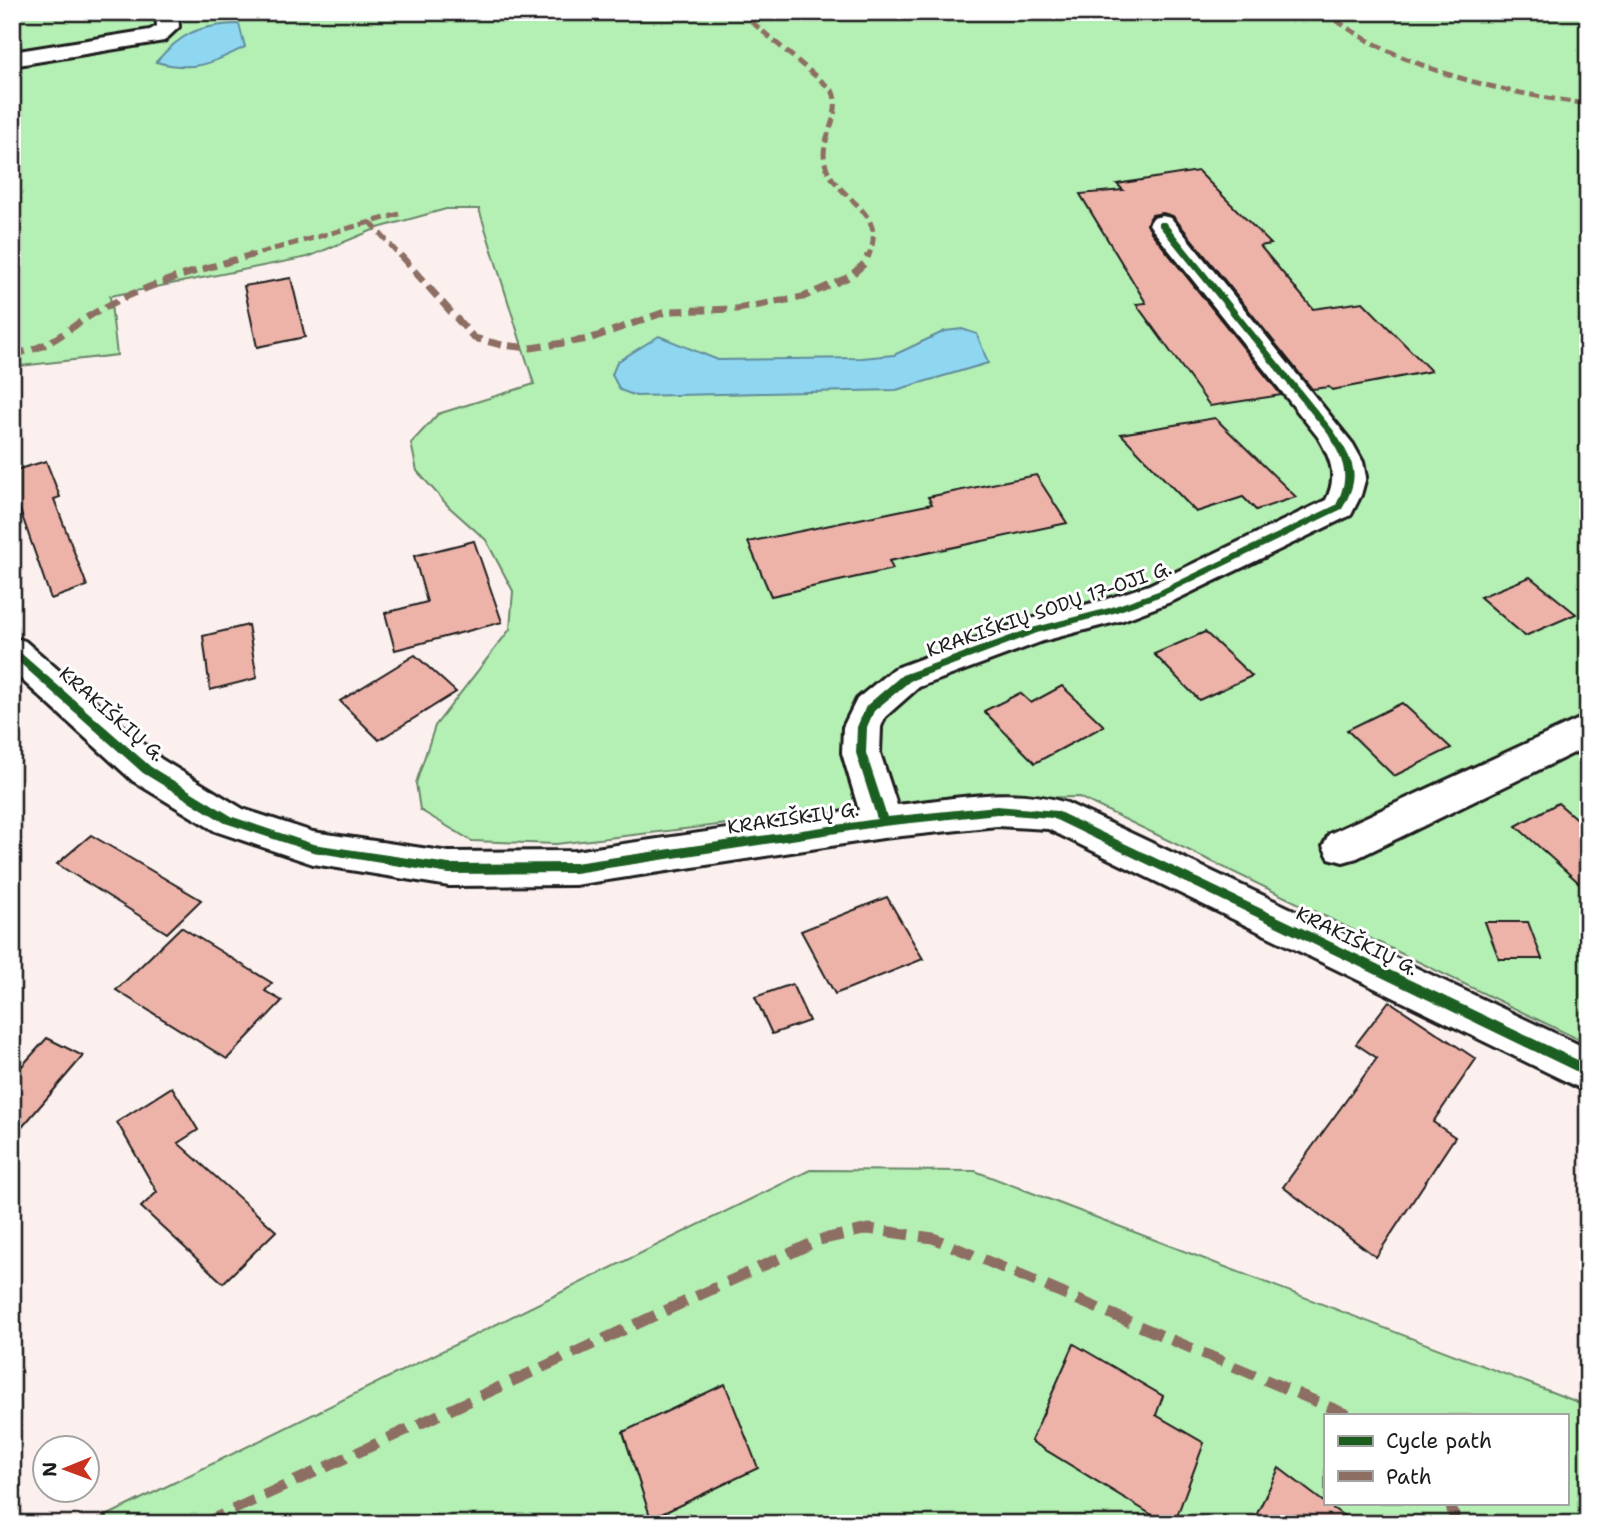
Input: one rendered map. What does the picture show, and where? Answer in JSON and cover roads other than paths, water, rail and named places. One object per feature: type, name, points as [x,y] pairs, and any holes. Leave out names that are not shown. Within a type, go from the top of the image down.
[{"type":"street","points":[[12,59],[156,36],[167,31],[170,24],[167,12]]},
{"type":"street","name":"KRAKIŠKIŲ SODŲ 17-OJI G.","points":[[883,822],[861,753],[862,727],[870,709],[906,678],[1035,630],[1111,611],[1161,593],[1339,507],[1351,484],[1348,461],[1331,433],[1162,224]]},
{"type":"street","name":"KRAKIŠKIŲ G.","points":[[12,650],[147,770],[229,820],[313,848],[449,869],[575,867],[883,822],[997,810],[1053,814],[1588,1071]]},
{"type":"street","points":[[1343,846],[1588,729]]},
{"type":"water","points":[[239,24],[245,47],[233,53],[202,65],[181,66],[156,62],[174,44],[193,32],[213,26]]},
{"type":"water","points":[[962,329],[977,334],[988,363],[896,390],[636,396],[620,390],[612,375],[617,362],[659,336],[718,360],[862,358],[894,355],[945,331]]}]
